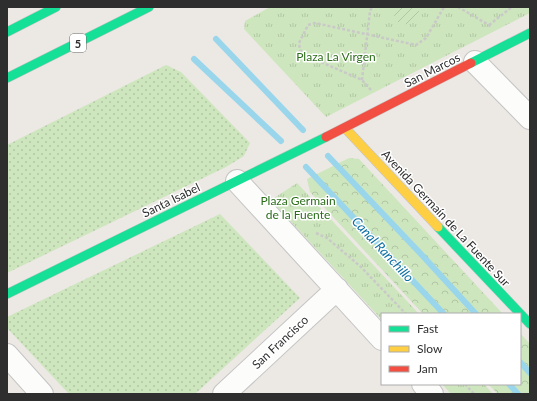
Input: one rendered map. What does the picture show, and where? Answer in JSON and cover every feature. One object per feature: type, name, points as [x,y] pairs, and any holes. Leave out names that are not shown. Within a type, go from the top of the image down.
[{"type":"main road","points":[[7,32],[56,7]]},
{"type":"main road","name":"5","points":[[7,78],[149,7]]},
{"type":"main road","name":"San Marcos","points":[[345,128],[530,33]]},
{"type":"main road","name":"Santa Isabel","points":[[7,294],[345,128]]},
{"type":"main road","name":"Avenida Germaín de La Fuente Sur","points":[[345,128],[520,313]]},
{"type":"main road","name":"Avenida Germaín de La Fuente Sur","points":[[521,314],[530,324]]},
{"type":"street","points":[[475,62],[530,118]]},
{"type":"street","points":[[237,181],[381,338]]},
{"type":"street","name":"San Francisco","points":[[224,394],[337,289]]},
{"type":"street","points":[[7,355],[42,394]]},
{"type":"path","points":[[372,7],[370,11],[367,34],[362,80],[305,56],[300,50],[299,43],[308,25],[315,23],[367,34],[416,45],[426,38],[444,7]]},
{"type":"path","points":[[458,7],[489,25],[492,31]]},
{"type":"path","points":[[489,25],[512,7]]},
{"type":"path","points":[[314,232],[327,238],[361,267],[405,313]]},
{"type":"path","points":[[466,385],[474,394]]},
{"type":"green space","name":"Plaza La Virgen","points":[[270,7],[530,7],[530,13],[326,117],[244,29],[245,21]]},
{"type":"green space","points":[[401,7],[419,7],[416,18],[412,22],[402,24],[398,23],[395,19],[394,13]]},
{"type":"green space","points":[[166,65],[181,72],[250,143],[244,156],[226,167],[7,273],[7,145]]},
{"type":"green space","points":[[349,158],[359,159],[502,313],[422,313],[310,192],[307,179]]},
{"type":"green space","name":"Plaza Germain de la Fuente","points":[[297,183],[418,313],[381,313],[381,319],[271,200]]},
{"type":"green space","points":[[220,214],[300,298],[195,394],[69,394],[7,328],[7,317]]},
{"type":"green space","points":[[521,334],[530,344],[530,394],[498,394],[489,385],[521,385]]},
{"type":"green space","points":[[443,385],[485,385],[493,394],[451,394]]},
{"type":"waterway","points":[[216,39],[303,130]]},
{"type":"waterway","name":"Canal Ranchillo","points":[[194,59],[281,141]]},
{"type":"waterway","points":[[328,156],[475,313]]},
{"type":"waterway","name":"Canal Ranchillo","points":[[306,167],[443,313]]},
{"type":"waterway","points":[[521,363],[530,373]]},
{"type":"waterway","name":"Canal Ranchillo","points":[[510,385],[518,394]]},
{"type":"traffic: fast","points":[[7,32],[56,7]]},
{"type":"traffic: fast","points":[[7,78],[149,7]]},
{"type":"traffic: fast","points":[[471,63],[530,33]]},
{"type":"traffic: fast","points":[[7,294],[326,137]]},
{"type":"traffic: fast","points":[[438,227],[520,313]]},
{"type":"traffic: fast","points":[[521,315],[530,324]]},
{"type":"traffic: slow","points":[[345,128],[438,227]]},
{"type":"traffic: jam","points":[[326,137],[471,63]]}]
